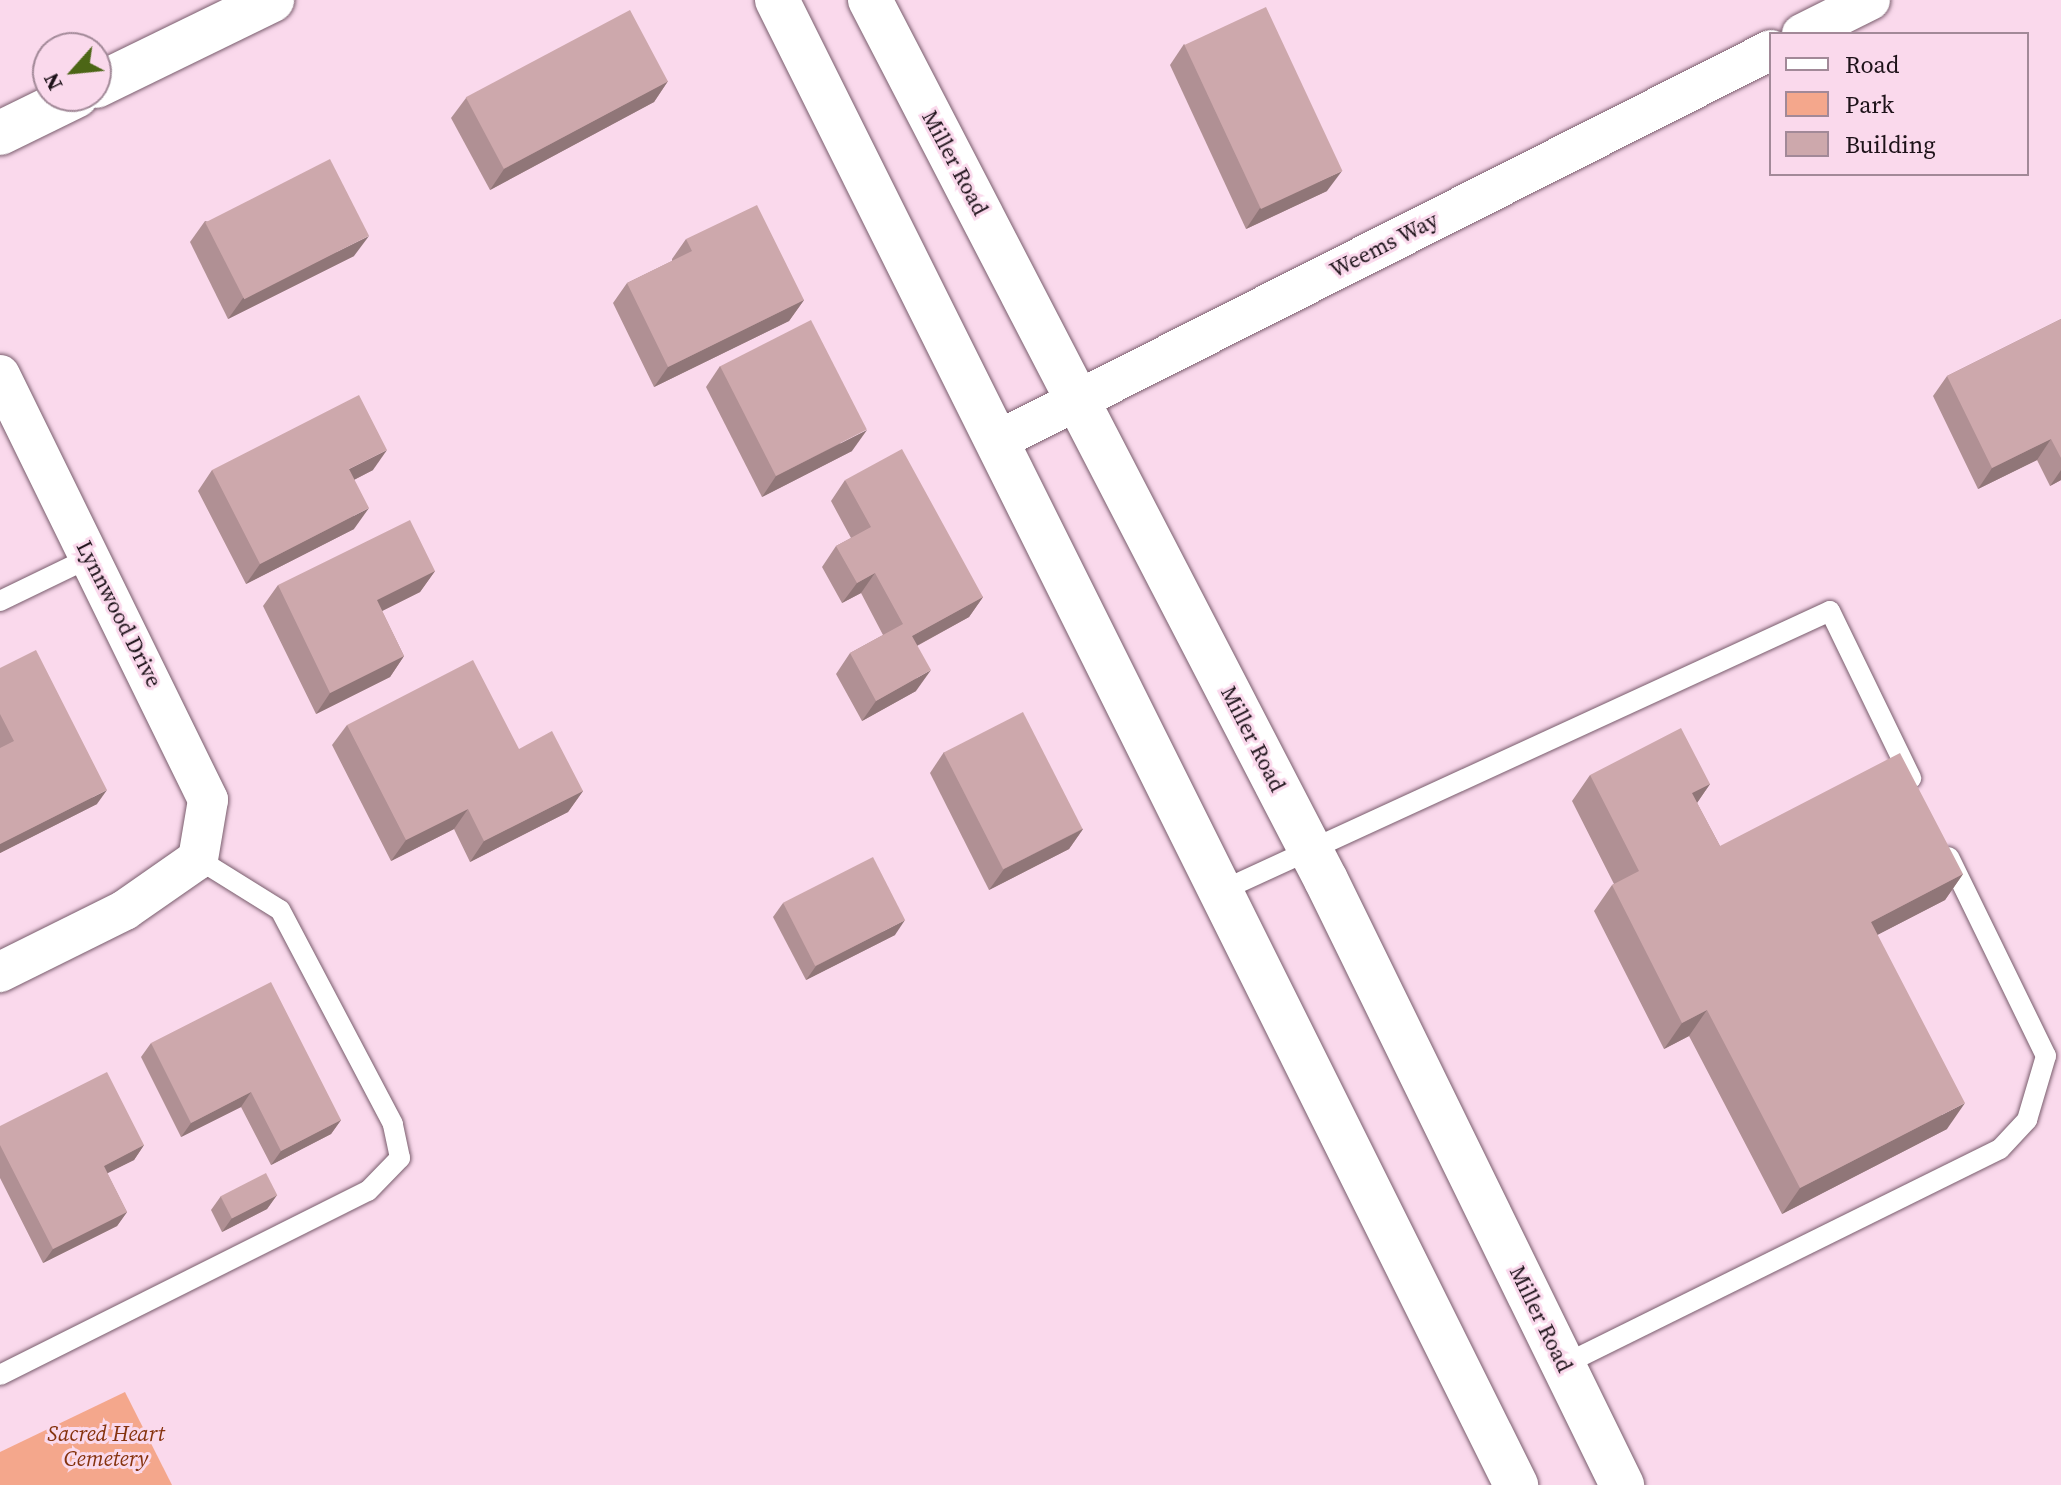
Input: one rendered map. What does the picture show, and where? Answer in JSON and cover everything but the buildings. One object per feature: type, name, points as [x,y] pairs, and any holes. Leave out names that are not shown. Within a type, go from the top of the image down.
[{"type":"main road","points":[[112,78],[272,0]]},
{"type":"main road","points":[[777,0],[1516,1485]]},
{"type":"main road","name":"Miller Road","points":[[870,0],[1311,851],[1622,1485]]},
{"type":"main road","points":[[0,133],[43,112]]},
{"type":"street","points":[[1806,32],[1870,0]]},
{"type":"street","name":"Weems Way","points":[[997,441],[1769,51]]},
{"type":"street","name":"Lynnwood Drive","points":[[0,375],[208,800],[198,859]]},
{"type":"street","points":[[0,972],[125,910],[198,859]]},
{"type":"lane","points":[[0,601],[91,557]]},
{"type":"lane","points":[[1221,891],[1830,611],[1921,798]]},
{"type":"lane","points":[[1563,1365],[2000,1149],[2027,1120],[2046,1056],[1942,841]]},
{"type":"lane","points":[[0,1375],[368,1191],[400,1158],[393,1124],[280,910],[198,859]]},
{"type":"green space","name":"Sacred Heart Cemetery","points":[[125,1392],[172,1485],[0,1485],[0,1452]]}]
